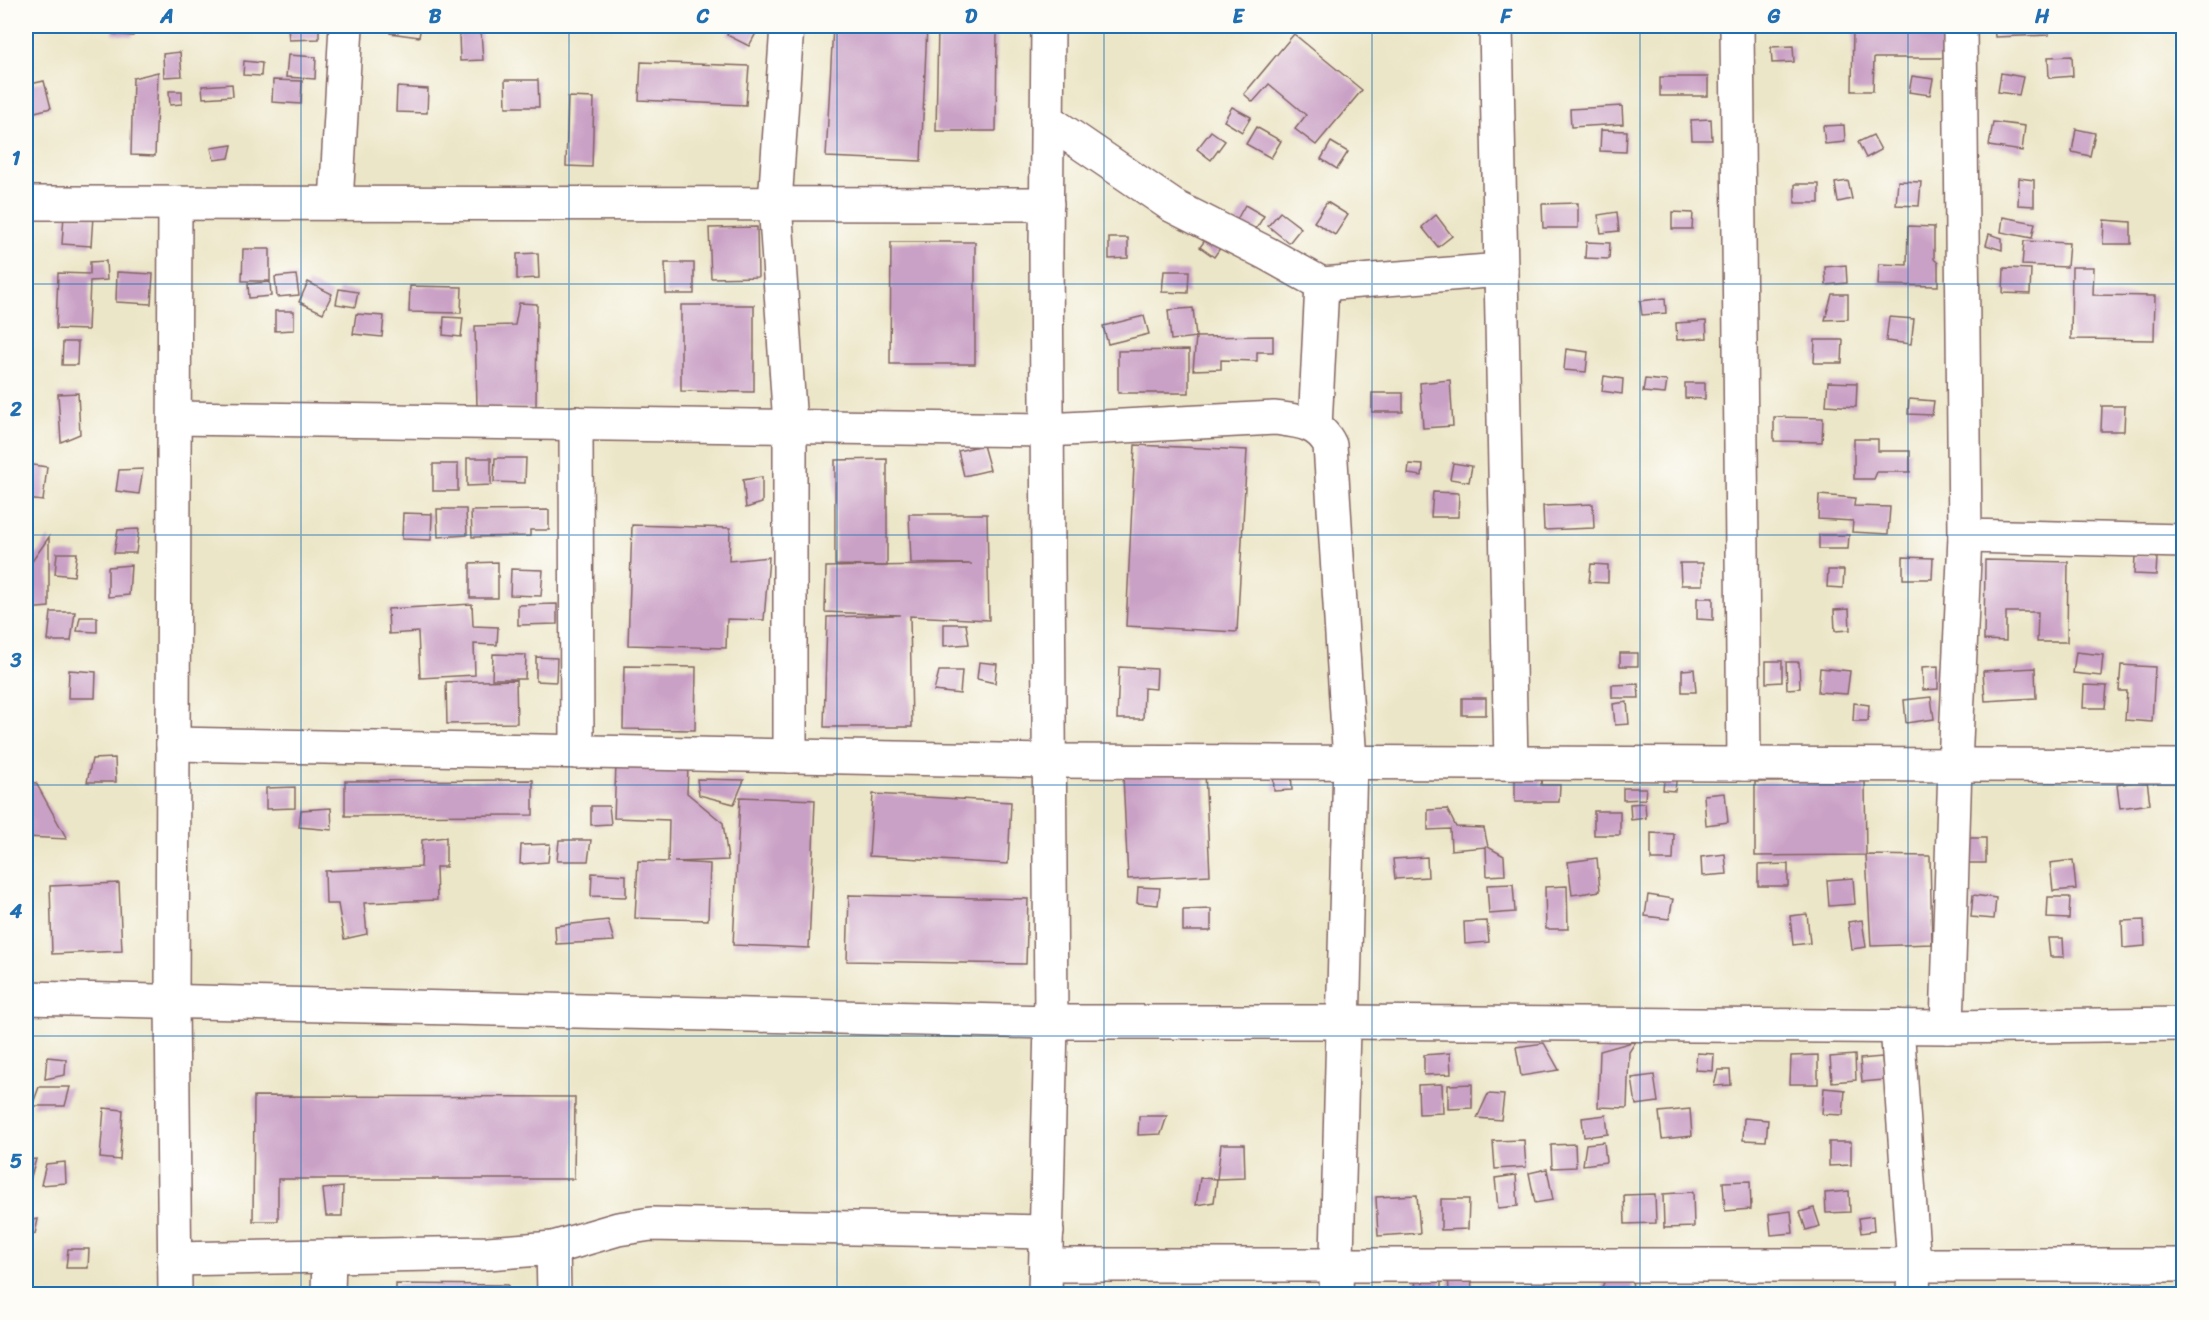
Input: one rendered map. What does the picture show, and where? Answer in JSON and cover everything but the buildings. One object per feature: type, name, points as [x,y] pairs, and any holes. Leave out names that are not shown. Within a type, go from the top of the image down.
[{"type":"street","points":[[336,203],[346,26]]},
{"type":"street","points":[[787,26],[775,203],[789,425],[790,756]]},
{"type":"street","points":[[1048,26],[1047,430],[1051,1022],[1046,1280],[1913,1280],[2184,1265]]},
{"type":"street","points":[[1496,26],[1511,763]]},
{"type":"street","points":[[1737,26],[1744,764]]},
{"type":"street","points":[[1947,1027],[1965,536],[1960,26]]},
{"type":"street","points":[[1047,120],[1173,206],[1322,284],[1501,270]]},
{"type":"street","points":[[26,203],[1047,204]]},
{"type":"street","points":[[175,1294],[172,1002],[176,203]]},
{"type":"street","points":[[1315,427],[1322,284]]},
{"type":"street","points":[[174,418],[1047,430],[1275,418],[1299,421],[1315,427],[1324,434],[1330,445],[1350,762],[1336,1280]]},
{"type":"street","points":[[576,423],[576,752]]},
{"type":"street","points":[[1965,536],[2184,541]]},
{"type":"street","points":[[173,744],[1049,761],[2184,766]]},
{"type":"street","points":[[26,998],[1051,1022],[1947,1027],[2184,1024]]},
{"type":"street","points":[[1897,1026],[1913,1280]]},
{"type":"street","points":[[174,1259],[488,1253],[553,1248],[618,1229],[651,1224],[1047,1232]]},
{"type":"street","points":[[553,1248],[554,1294]]},
{"type":"street","points":[[328,1294],[329,1256]]}]
